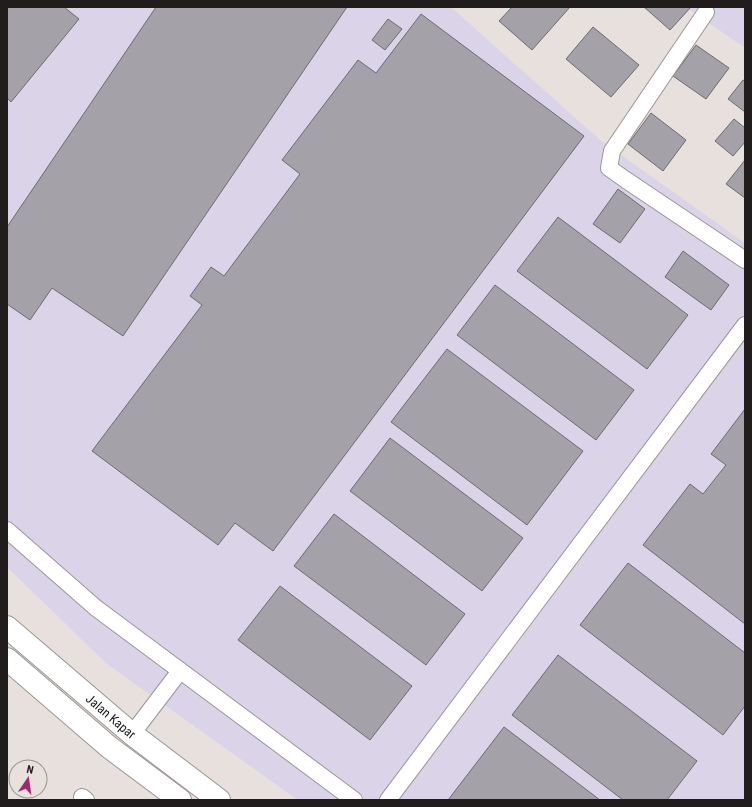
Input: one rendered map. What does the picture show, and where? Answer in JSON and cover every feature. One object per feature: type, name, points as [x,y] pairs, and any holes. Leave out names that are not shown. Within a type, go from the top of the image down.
[{"type":"highway","name":"Jalan Kapar","points":[[7,627],[132,734],[219,800]]},
{"type":"highway","name":"Jalan Kapar","points":[[7,659],[109,747],[180,800]]},
{"type":"street","points":[[706,12],[612,151],[609,168],[745,260]]},
{"type":"street","points":[[388,800],[745,324]]},
{"type":"street","points":[[7,530],[96,608],[354,800]]},
{"type":"street","points":[[132,734],[180,671]]},
{"type":"shaded area","points":[[7,7],[451,7],[600,140],[745,243],[745,800],[298,800],[107,664],[7,567]]},
{"type":"shaded area","points":[[691,7],[745,7],[745,48],[690,10]]},
{"type":"building","points":[[7,7],[64,7],[79,19],[11,102],[7,98]]},
{"type":"building","points":[[156,7],[347,7],[123,336],[52,288],[30,320],[7,304],[7,227]]},
{"type":"building","points":[[512,7],[570,7],[532,50],[499,21]]},
{"type":"building","points":[[644,7],[691,7],[670,30]]},
{"type":"building","points":[[421,14],[584,136],[273,551],[235,523],[218,545],[92,451],[202,305],[190,296],[211,267],[224,276],[300,174],[282,160],[358,60],[376,73]]},
{"type":"building","points":[[388,19],[402,29],[385,50],[372,40]]},
{"type":"building","points":[[593,27],[639,65],[611,97],[566,59]]},
{"type":"building","points":[[696,45],[729,68],[706,99],[673,76]]},
{"type":"building","points":[[743,80],[745,81],[745,112],[728,99]]},
{"type":"building","points":[[651,113],[686,140],[663,171],[628,144]]},
{"type":"building","points":[[734,119],[745,128],[745,142],[733,156],[715,141]]},
{"type":"building","points":[[745,160],[745,198],[726,184]]},
{"type":"building","points":[[618,189],[645,209],[620,243],[593,224]]},
{"type":"building","points":[[558,217],[688,315],[647,369],[517,271]]},
{"type":"building","points":[[683,251],[729,285],[711,310],[665,277]]},
{"type":"building","points":[[495,285],[634,390],[596,440],[457,335]]},
{"type":"building","points":[[447,349],[583,451],[527,525],[391,422]]},
{"type":"building","points":[[745,409],[745,624],[643,545],[690,484],[703,494],[726,465],[711,454]]},
{"type":"building","points":[[390,438],[523,538],[482,591],[350,491]]},
{"type":"building","points":[[334,514],[465,614],[426,665],[294,566]]},
{"type":"building","points":[[628,563],[745,653],[745,706],[723,735],[580,625]]},
{"type":"building","points":[[280,586],[412,686],[370,740],[238,640]]},
{"type":"building","points":[[558,655],[697,761],[667,800],[623,800],[512,715]]},
{"type":"building","points":[[504,727],[600,800],[448,800]]}]
